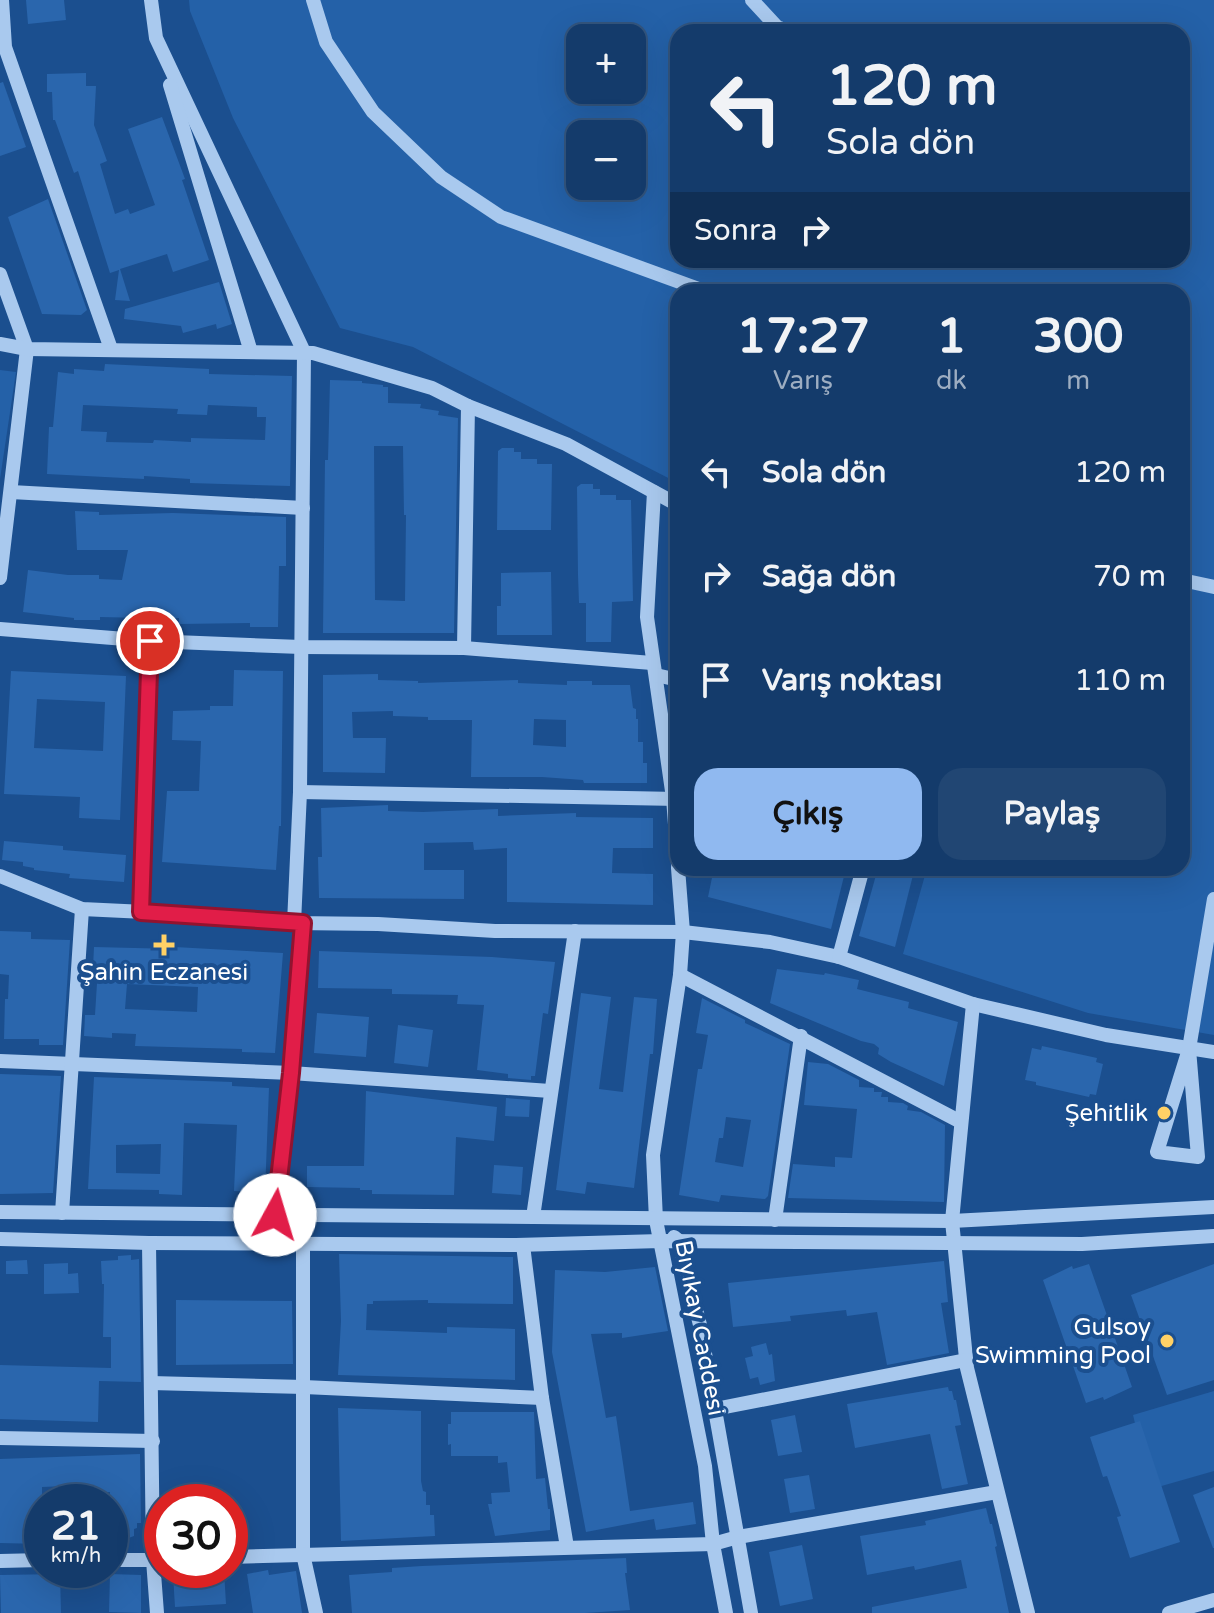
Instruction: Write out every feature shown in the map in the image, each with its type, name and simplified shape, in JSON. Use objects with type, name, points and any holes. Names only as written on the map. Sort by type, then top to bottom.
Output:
[{"type":"street","points":[[2,0],[2,48],[111,349]]},
{"type":"street","points":[[151,0],[156,38],[251,352]]},
{"type":"street","points":[[313,0],[326,42],[373,112],[441,177],[501,217],[685,284]]},
{"type":"street","points":[[752,0],[774,24]]},
{"type":"street","points":[[156,38],[304,352],[298,923],[291,1073],[275,1215],[275,1244]]},
{"type":"street","points":[[0,274],[27,349],[0,578]]},
{"type":"street","points":[[0,344],[27,349],[313,353],[432,388],[468,406],[566,444],[670,501]]},
{"type":"street","points":[[464,648],[468,406]]},
{"type":"street","points":[[11,492],[303,508]]},
{"type":"street","points":[[654,492],[647,617],[670,767]]},
{"type":"street","points":[[1190,582],[1214,587]]},
{"type":"street","points":[[0,629],[150,641],[301,647],[464,648],[654,669],[670,676]]},
{"type":"street","points":[[141,912],[150,641]]},
{"type":"street","points":[[300,792],[670,798]]},
{"type":"street","points":[[0,876],[82,909],[298,923],[495,931],[683,932],[770,942],[839,957],[973,1004],[1106,1035],[1214,1052]]},
{"type":"street","points":[[656,1220],[653,1155],[680,975],[683,932],[679,876]]},
{"type":"street","points":[[839,957],[861,876]]},
{"type":"street","points":[[1189,1049],[1198,1157],[1157,1152],[1189,1049],[1214,899]]},
{"type":"street","points":[[62,1213],[82,909]]},
{"type":"street","points":[[533,1217],[575,931]]},
{"type":"street","points":[[680,975],[961,1122]]},
{"type":"street","points":[[973,1004],[952,1243],[966,1360],[1028,1613]]},
{"type":"street","points":[[775,1220],[801,1036]]},
{"type":"street","points":[[0,1061],[291,1073],[550,1091]]},
{"type":"street","points":[[0,1212],[952,1221],[1214,1207]]},
{"type":"street","name":"Bıyıkay Caddesi","points":[[656,1220],[705,1466],[713,1544],[726,1613]]},
{"type":"street","name":"Bıyıkay Caddesi","points":[[656,1220],[679,1241],[700,1325],[751,1613]]},
{"type":"street","points":[[0,1239],[275,1244],[523,1245],[679,1241],[1082,1244],[1214,1236]]},
{"type":"street","points":[[149,1243],[155,1484]]},
{"type":"street","points":[[303,1244],[303,1554],[316,1613]]},
{"type":"street","points":[[523,1245],[542,1398],[567,1547]]},
{"type":"street","points":[[715,1409],[966,1360]]},
{"type":"street","points":[[151,1383],[542,1398]]},
{"type":"street","points":[[0,1438],[153,1441]]},
{"type":"street","points":[[248,1556],[713,1544],[997,1492]]},
{"type":"street","points":[[0,1561],[24,1560]]},
{"type":"street","points":[[157,1588],[157,1613]]},
{"type":"street","points":[[1169,1613],[1214,1600]]},
{"type":"shaded area","points":[[189,0],[1214,0],[1214,1035],[1088,1013],[903,954],[925,876],[1190,876],[1190,284],[670,284],[670,479],[413,347],[340,328],[233,118],[190,11]]},
{"type":"shaded area","points":[[0,370],[16,372],[0,479]]},
{"type":"shaded area","points":[[1214,1391],[1214,1471],[1151,1489],[1133,1415]]},
{"type":"building","points":[[26,0],[64,0],[66,20],[28,24]]},
{"type":"building","points":[[86,73],[86,86],[96,86],[94,125],[107,161],[100,164],[115,214],[128,209],[130,214],[155,205],[128,129],[162,117],[185,179],[182,180],[209,260],[173,272],[167,254],[120,269],[130,301],[115,300],[119,270],[110,273],[78,171],[74,173],[53,120],[52,92],[47,92],[47,74]]},
{"type":"building","points":[[3,82],[26,147],[0,156],[0,83]]},
{"type":"building","points":[[48,199],[87,310],[81,315],[42,314],[8,217]]},
{"type":"building","points":[[219,282],[232,324],[217,329],[216,324],[183,333],[181,326],[124,319],[125,309]]},
{"type":"building","points":[[105,364],[209,369],[209,374],[292,376],[290,486],[190,483],[190,479],[144,476],[144,479],[47,474],[49,427],[53,427],[58,372],[74,374],[74,369],[104,371]],"holes":[[[83,405],[178,409],[177,414],[207,415],[208,405],[257,407],[257,417],[266,417],[265,440],[191,438],[191,442],[106,442],[107,432],[81,431]]]},
{"type":"building","points":[[330,380],[383,385],[388,387],[388,403],[421,404],[420,408],[439,411],[438,415],[458,418],[454,633],[323,633],[325,460],[328,460]],"holes":[[[374,446],[403,446],[405,601],[375,600]]]},
{"type":"building","points":[[514,448],[514,452],[521,452],[521,459],[537,459],[537,464],[552,464],[551,530],[497,530],[498,451]]},
{"type":"building","points":[[593,484],[593,489],[600,489],[600,495],[616,495],[616,500],[631,500],[633,601],[612,602],[611,642],[586,642],[586,603],[579,603],[578,575],[577,487]]},
{"type":"building","points":[[75,511],[99,512],[99,515],[173,513],[286,517],[286,566],[279,566],[278,627],[250,627],[250,623],[179,624],[179,618],[144,620],[100,617],[100,620],[74,620],[23,612],[28,570],[99,575],[99,579],[122,580],[128,550],[77,550]]},
{"type":"building","points":[[551,572],[552,635],[497,635],[501,573]]},
{"type":"building","points":[[234,670],[283,671],[281,826],[276,870],[162,862],[167,791],[199,791],[201,741],[172,740],[173,711],[233,706]]},
{"type":"building","points":[[11,671],[126,676],[120,820],[79,818],[80,797],[4,794]],"holes":[[[37,699],[105,702],[103,751],[34,748]]]},
{"type":"building","points":[[378,674],[378,680],[418,683],[518,680],[518,683],[567,685],[567,681],[592,681],[592,685],[630,685],[638,719],[638,742],[643,742],[643,763],[647,763],[647,783],[584,783],[583,780],[542,777],[471,777],[472,720],[428,720],[428,717],[393,716],[393,711],[352,712],[353,738],[386,738],[385,773],[323,772],[323,675]],"holes":[[[534,719],[566,720],[566,747],[533,745]]]},
{"type":"building","points":[[388,805],[388,811],[498,809],[498,816],[576,813],[576,817],[653,818],[653,848],[613,848],[612,873],[653,874],[653,905],[507,902],[507,848],[474,850],[473,842],[424,843],[424,870],[464,870],[464,899],[319,898],[321,808]]},
{"type":"building","points":[[4,841],[126,855],[124,882],[69,878],[70,874],[34,870],[23,866],[23,862],[2,860]]},
{"type":"building","points":[[712,876],[844,876],[831,929],[708,897]]},
{"type":"building","points":[[876,876],[913,876],[895,947],[859,936]]},
{"type":"building","points":[[0,931],[31,932],[31,939],[70,940],[63,1045],[39,1045],[39,1039],[4,1039],[9,975],[0,974]]},
{"type":"building","points":[[94,947],[175,947],[283,953],[275,1053],[135,1046],[136,1034],[112,1033],[112,1038],[84,1036],[85,1015],[95,1015],[98,967],[93,967]],"holes":[[[127,984],[198,987],[197,1012],[125,1009]]]},
{"type":"building","points":[[319,951],[555,962],[548,1014],[543,1013],[535,1076],[531,1076],[531,1080],[508,1078],[508,1074],[477,1070],[484,1005],[457,1004],[458,995],[392,994],[392,989],[318,988]]},
{"type":"building","points":[[777,969],[825,973],[859,980],[857,989],[909,1002],[908,1008],[958,1022],[944,1086],[891,1062],[878,1054],[879,1048],[874,1044],[770,1003]]},
{"type":"building","points":[[581,993],[611,997],[599,1089],[623,1092],[634,997],[657,999],[653,1054],[650,1054],[634,1188],[587,1182],[585,1194],[556,1190]]},
{"type":"building","points":[[702,998],[790,1044],[768,1196],[765,1199],[721,1195],[719,1202],[679,1195],[698,1069],[702,1069],[708,1035],[696,1033]],"holes":[[[726,1117],[751,1120],[743,1167],[715,1162]]]},
{"type":"building","points":[[317,1013],[369,1017],[366,1057],[314,1053]]},
{"type":"building","points":[[398,1025],[433,1030],[428,1067],[394,1063]]},
{"type":"building","points":[[1042,1046],[1097,1058],[1096,1062],[1103,1064],[1096,1095],[1090,1094],[1089,1097],[1025,1080],[1032,1048],[1041,1050]]},
{"type":"building","points":[[808,1062],[828,1064],[859,1080],[859,1087],[874,1088],[874,1092],[882,1092],[881,1097],[888,1097],[888,1102],[903,1103],[908,1106],[907,1110],[921,1112],[945,1125],[944,1202],[788,1198],[793,1164],[835,1167],[835,1157],[852,1158],[857,1109],[804,1105]]},
{"type":"building","points":[[0,1074],[61,1076],[53,1193],[0,1194]]},
{"type":"building","points":[[94,1077],[232,1082],[232,1086],[269,1088],[265,1193],[234,1191],[237,1125],[184,1123],[182,1195],[159,1194],[159,1190],[88,1189]],"holes":[[[161,1144],[160,1174],[116,1173],[116,1145]]]},
{"type":"building","points":[[366,1091],[497,1107],[494,1141],[456,1137],[454,1195],[372,1194],[372,1190],[360,1188],[307,1187],[307,1166],[364,1166]]},
{"type":"building","points":[[506,1098],[530,1100],[529,1117],[505,1116]]},
{"type":"building","points":[[494,1165],[523,1167],[521,1195],[492,1193]]},
{"type":"building","points":[[339,1254],[513,1257],[513,1304],[373,1301],[373,1304],[367,1304],[366,1330],[447,1333],[447,1327],[515,1329],[515,1380],[338,1375],[341,1321]]},
{"type":"building","points":[[131,1255],[131,1260],[139,1259],[141,1382],[99,1381],[98,1422],[0,1419],[0,1365],[111,1368],[111,1337],[103,1337],[101,1261]]},
{"type":"building","points":[[27,1260],[28,1274],[6,1274],[6,1261]]},
{"type":"building","points":[[944,1261],[948,1302],[941,1303],[949,1353],[887,1365],[877,1312],[847,1316],[846,1310],[790,1316],[791,1321],[733,1327],[728,1283]]},
{"type":"building","points":[[68,1263],[68,1274],[78,1273],[79,1293],[44,1294],[44,1264]]},
{"type":"building","points":[[1089,1264],[1132,1387],[1104,1400],[1103,1397],[1086,1403],[1043,1280],[1072,1266],[1073,1269]]},
{"type":"building","points":[[1214,1264],[1214,1380],[1167,1395],[1131,1295]]},
{"type":"building","points":[[655,1267],[668,1331],[622,1338],[622,1333],[591,1334],[606,1418],[616,1416],[630,1511],[693,1502],[696,1524],[656,1530],[654,1519],[586,1532],[552,1352],[555,1270],[605,1272]]},
{"type":"building","points":[[176,1300],[292,1301],[293,1364],[176,1365]]},
{"type":"building","points":[[766,1343],[769,1355],[772,1354],[775,1381],[760,1385],[758,1377],[750,1379],[745,1358],[753,1356],[751,1347]]},
{"type":"building","points":[[948,1387],[956,1400],[961,1425],[955,1426],[968,1484],[942,1489],[930,1434],[855,1448],[847,1404]]},
{"type":"building","points":[[338,1408],[421,1411],[421,1481],[426,1492],[426,1505],[430,1505],[430,1515],[434,1515],[435,1536],[341,1541]]},
{"type":"building","points":[[451,1412],[534,1412],[536,1479],[545,1478],[550,1530],[495,1536],[488,1504],[492,1504],[491,1493],[510,1492],[507,1462],[498,1463],[498,1456],[451,1456],[448,1424],[451,1424]]},
{"type":"building","points":[[795,1415],[802,1452],[778,1456],[771,1420]]},
{"type":"building","points":[[1140,1421],[1180,1542],[1130,1558],[1117,1517],[1121,1516],[1107,1476],[1103,1477],[1090,1437]]},
{"type":"building","points":[[140,1454],[141,1523],[137,1523],[134,1536],[128,1538],[128,1484],[24,1484],[24,1544],[0,1543],[0,1459]]},
{"type":"building","points":[[809,1475],[815,1509],[790,1513],[784,1479]]},
{"type":"building","points":[[1214,1487],[1214,1548],[1213,1548],[1193,1495]]},
{"type":"building","points":[[986,1508],[997,1546],[1009,1613],[872,1613],[872,1607],[967,1588],[961,1560],[915,1570],[914,1566],[867,1575],[860,1536],[926,1525],[925,1521]]},
{"type":"building","points":[[802,1545],[813,1599],[780,1606],[769,1552]]},
{"type":"building","points":[[626,1558],[630,1610],[585,1613],[352,1613],[349,1575],[422,1566]]},
{"type":"building","points":[[268,1570],[269,1575],[296,1571],[302,1613],[253,1613],[248,1574]]},
{"type":"building","points":[[0,1575],[24,1575],[24,1588],[60,1588],[61,1613],[1,1613]]},
{"type":"building","points":[[128,1575],[141,1575],[141,1613],[109,1612],[110,1588],[128,1588]]},
{"type":"building","points":[[174,1588],[225,1588],[226,1604],[175,1607]]},
{"type":"place","name":"Şahin Eczanesi","points":[[164,945]]},
{"type":"place","name":"Şehitlik","points":[[1164,1113]]},
{"type":"place","name":"Gulsoy Swimming Pool","points":[[1167,1341]]},
{"type":"route","points":[[150,641],[141,912],[303,923],[275,1215]]}]
